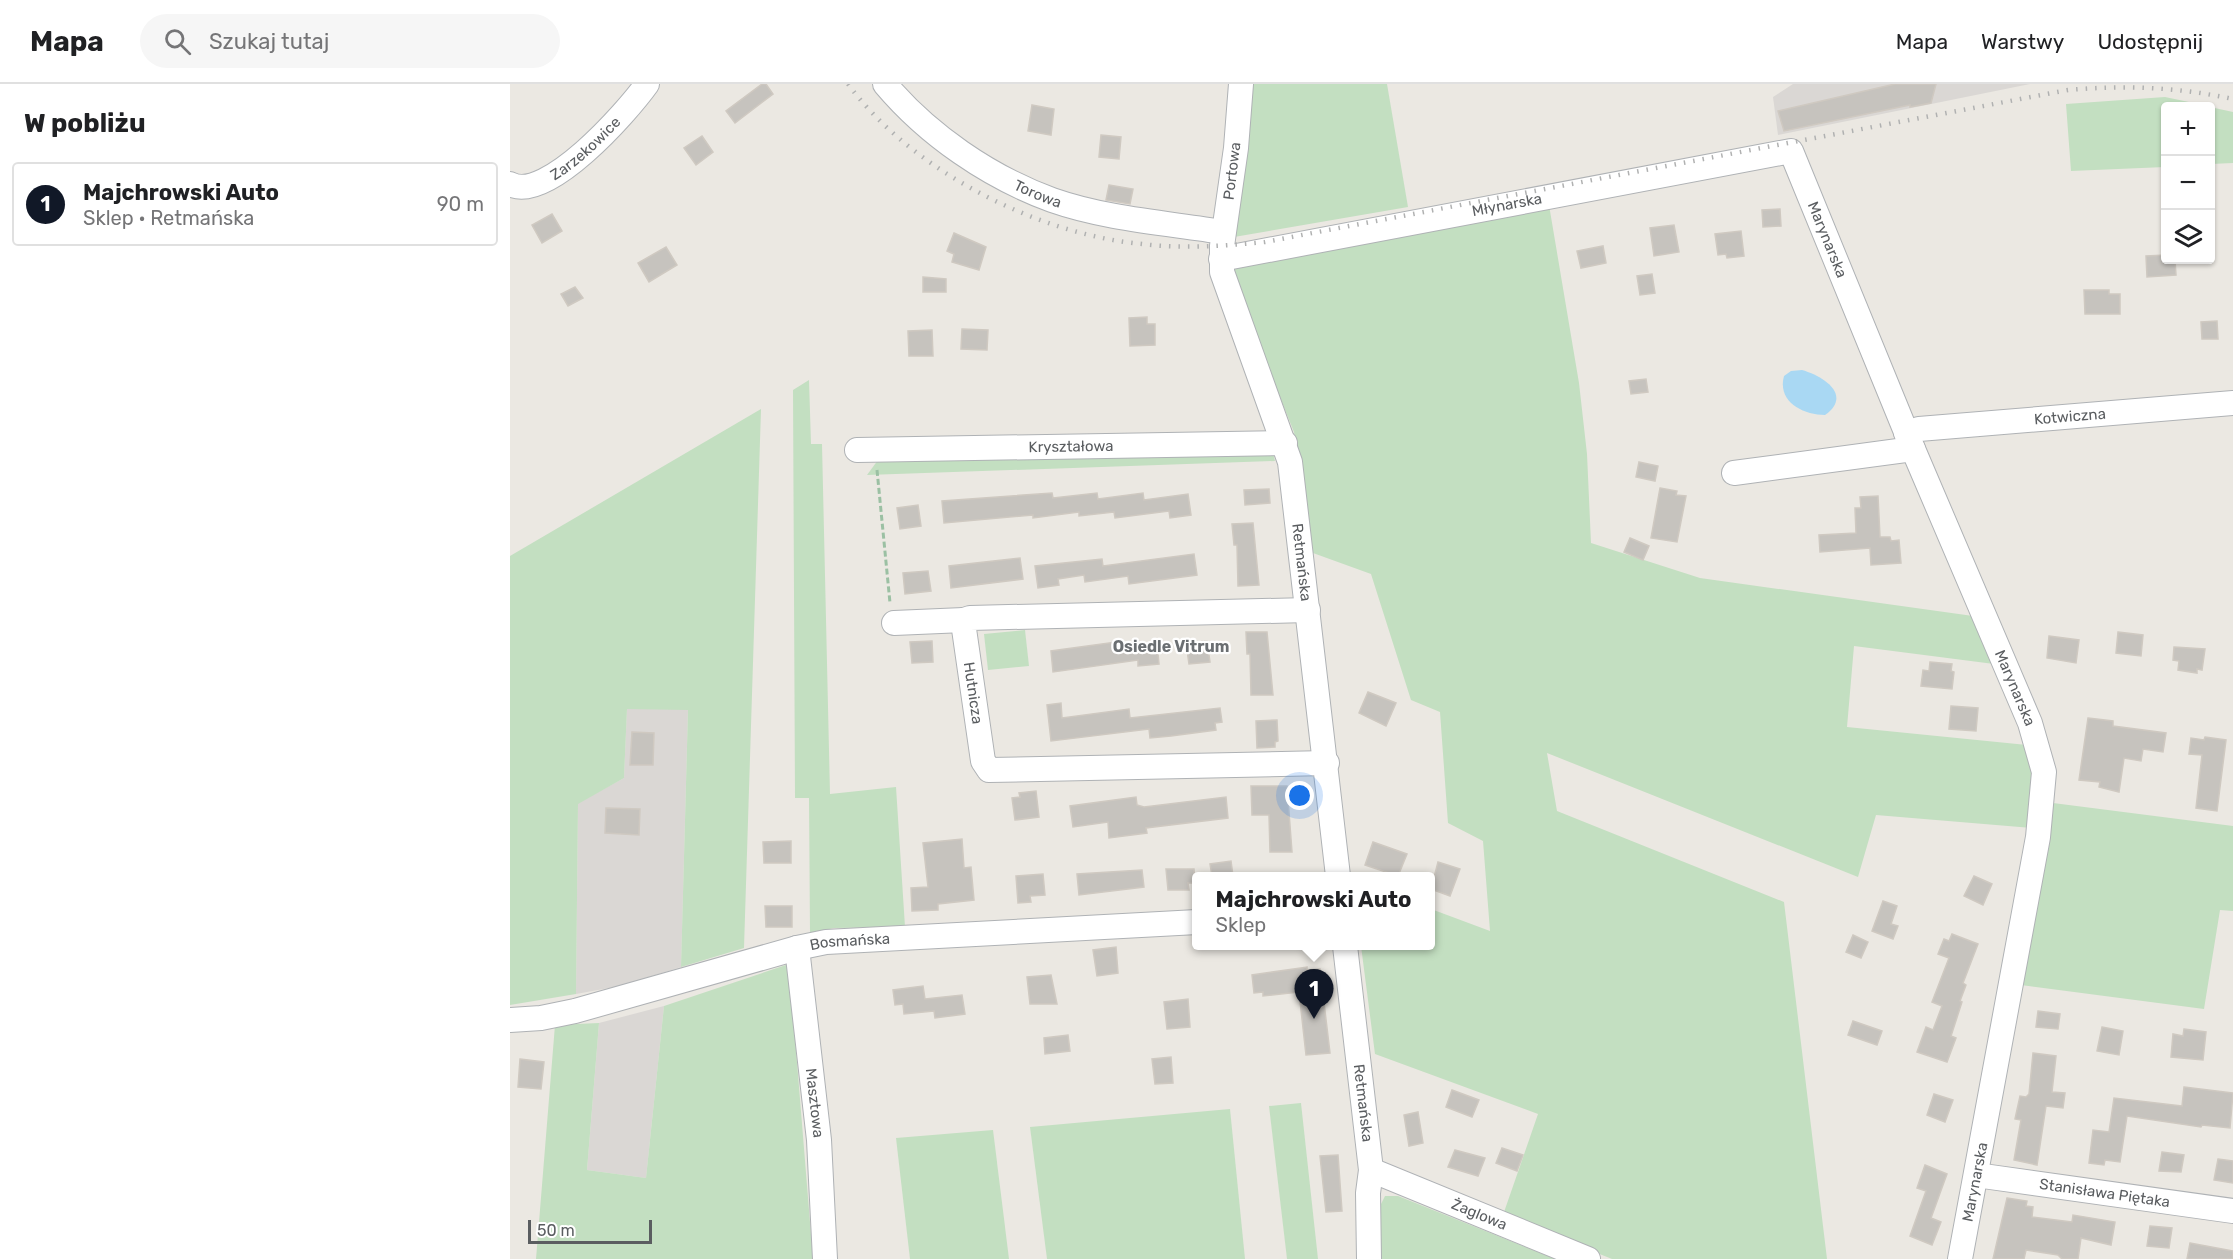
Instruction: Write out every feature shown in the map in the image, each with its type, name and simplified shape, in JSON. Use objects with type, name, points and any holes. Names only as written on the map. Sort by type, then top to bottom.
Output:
[{"type":"street","name":"Zarzekowice","points":[[510,184],[522,188],[532,187],[572,163],[647,84]]},
{"type":"street","name":"Torowa","points":[[885,84],[920,122],[940,138],[1034,192],[1084,209],[1223,232]]},
{"type":"street","name":"Portowa","points":[[1221,259],[1236,148],[1241,84]]},
{"type":"street","name":"Młynarska","points":[[1221,259],[1791,151]]},
{"type":"street","name":"Marynarska","points":[[1791,151],[1909,441],[2030,723],[2044,772],[2038,837],[1960,1259]]},
{"type":"street","name":"Retmańska","points":[[1221,259],[1225,284],[1285,443],[1290,462],[1327,763],[1338,872]]},
{"type":"street","name":"Kotwiczna","points":[[1734,473],[1909,441],[1919,429],[2233,403]]},
{"type":"street","name":"Kryształowa","points":[[866,450],[1285,443]]},
{"type":"street","points":[[894,623],[1308,610]]},
{"type":"street","name":"Hutnicza","points":[[964,620],[982,761],[989,770],[1327,763]]},
{"type":"street","name":"Bosmańska","points":[[510,1020],[541,1018],[575,1011],[797,948],[855,939],[1192,922]]},
{"type":"street","name":"Masztowa","points":[[797,948],[819,1140],[825,1259]]},
{"type":"street","name":"Retmańska","points":[[1346,950],[1371,1170],[1368,1193],[1369,1259]]},
{"type":"street","name":"Żaglowa","points":[[1371,1170],[1588,1259]]},
{"type":"street","name":"Stanisława Piętaka","points":[[1976,1175],[2233,1211]]},
{"type":"path","points":[[866,450],[886,545],[885,557],[894,623]]},
{"type":"shaded area","points":[[1793,84],[2030,84],[1778,135],[1773,97]]},
{"type":"shaded area","points":[[627,708],[688,709],[681,967],[620,986],[576,994],[578,803],[624,778]]},
{"type":"shaded area","points":[[664,1006],[646,1178],[587,1170],[599,1023]]},
{"type":"green space","points":[[1247,84],[1387,84],[1408,207],[1234,237]]},
{"type":"green space","points":[[2165,97],[2189,102],[2161,102],[2161,167],[2071,171],[2066,104]]},
{"type":"green space","points":[[2215,108],[2233,112],[2233,163],[2215,164]]},
{"type":"green space","points":[[1549,205],[1579,383],[1587,454],[1591,543],[1700,578],[1973,616],[1994,664],[1854,646],[1847,727],[2027,745],[2034,775],[2032,828],[1876,815],[1858,877],[1547,753],[1557,811],[1784,902],[1827,1259],[1612,1259],[1503,1215],[1538,1114],[1375,1054],[1362,950],[1435,950],[1435,910],[1490,931],[1483,841],[1448,823],[1440,712],[1411,700],[1371,574],[1313,553],[1294,432],[1234,284],[1230,264]]},
{"type":"green space","points":[[809,380],[811,444],[822,444],[830,794],[896,787],[905,927],[834,928],[810,933],[809,798],[795,798],[793,390]]},
{"type":"green space","points":[[761,409],[744,948],[681,967],[688,710],[627,709],[624,778],[578,804],[576,994],[510,1005],[510,556]]},
{"type":"green space","points":[[1273,453],[1275,461],[867,475],[878,460]]},
{"type":"green space","points":[[1025,630],[1029,666],[988,670],[984,634]]},
{"type":"green space","points":[[2053,803],[2233,826],[2233,911],[2220,910],[2204,1009],[2021,985]]},
{"type":"green space","points":[[789,964],[813,1259],[536,1259],[555,1025],[599,1023],[587,1170],[646,1178],[664,1006]]},
{"type":"green space","points":[[1301,1103],[1318,1259],[1287,1259],[1269,1106]]},
{"type":"green space","points":[[1230,1109],[1245,1259],[1047,1259],[1030,1127]]},
{"type":"green space","points":[[993,1130],[1009,1259],[910,1259],[896,1138]]},
{"type":"green space","points":[[1385,1196],[1398,1196],[1555,1259],[1379,1259],[1380,1206]]},
{"type":"water","points":[[1802,370],[1826,382],[1836,394],[1833,408],[1825,415],[1800,409],[1793,405],[1784,393],[1784,376],[1791,371]]},
{"type":"building","points":[[762,84],[766,84],[773,94],[735,123],[726,111]]},
{"type":"building","points":[[1895,84],[1936,84],[1931,103],[1910,107],[1910,105],[1784,131],[1778,111]]},
{"type":"building","points":[[1032,105],[1054,109],[1051,135],[1028,131]]},
{"type":"building","points":[[1101,135],[1121,137],[1119,159],[1099,157]]},
{"type":"building","points":[[702,136],[713,152],[696,165],[684,148]]},
{"type":"building","points":[[1109,185],[1133,189],[1130,204],[1106,200]]},
{"type":"building","points":[[1780,209],[1781,226],[1763,227],[1762,210]]},
{"type":"building","points":[[552,214],[562,231],[542,243],[532,225]]},
{"type":"building","points":[[1674,225],[1679,252],[1654,256],[1650,228]]},
{"type":"building","points":[[1741,231],[1744,256],[1727,258],[1726,254],[1718,255],[1715,234]]},
{"type":"building","points":[[954,233],[986,247],[979,270],[952,262],[954,254],[947,251]]},
{"type":"building","points":[[1603,246],[1606,263],[1581,268],[1577,251]]},
{"type":"building","points":[[666,247],[677,265],[649,282],[638,263]]},
{"type":"building","points":[[2161,255],[2161,264],[2175,264],[2176,275],[2147,277],[2146,256]]},
{"type":"building","points":[[1652,274],[1655,293],[1640,295],[1637,276]]},
{"type":"building","points":[[923,277],[946,279],[946,292],[923,292]]},
{"type":"building","points":[[575,287],[583,298],[568,306],[561,294]]},
{"type":"building","points":[[2084,290],[2109,290],[2109,294],[2120,294],[2120,314],[2085,314]]},
{"type":"building","points":[[1147,317],[1147,324],[1155,324],[1155,345],[1130,346],[1129,318]]},
{"type":"building","points":[[2217,321],[2218,339],[2202,339],[2201,322]]},
{"type":"building","points":[[962,329],[988,330],[987,350],[961,349]]},
{"type":"building","points":[[932,330],[933,356],[909,356],[908,331]]},
{"type":"building","points":[[1646,379],[1648,392],[1631,394],[1629,381]]},
{"type":"building","points":[[1639,462],[1658,466],[1655,481],[1636,477]]},
{"type":"building","points":[[1660,488],[1677,491],[1676,495],[1686,496],[1677,542],[1651,538]]},
{"type":"building","points":[[1269,489],[1270,503],[1245,505],[1244,490]]},
{"type":"building","points":[[1052,493],[1053,498],[1097,493],[1098,499],[1143,493],[1144,500],[1188,494],[1191,515],[1170,518],[1169,511],[1115,518],[1114,512],[1079,516],[1079,512],[1033,518],[1033,515],[944,523],[942,501]]},
{"type":"building","points":[[1878,496],[1880,537],[1890,537],[1891,541],[1899,540],[1901,563],[1871,565],[1870,548],[1820,552],[1819,535],[1856,533],[1855,508],[1861,508],[1860,497]]},
{"type":"building","points":[[918,505],[921,526],[900,529],[897,508]]},
{"type":"building","points":[[1253,523],[1259,585],[1238,586],[1237,545],[1234,545],[1232,524]]},
{"type":"building","points":[[1630,538],[1649,546],[1643,560],[1624,552]]},
{"type":"building","points":[[1194,554],[1197,575],[1129,584],[1128,576],[1085,582],[1084,575],[1058,579],[1059,585],[1038,588],[1035,566],[1102,559],[1103,566]]},
{"type":"building","points":[[1020,558],[1023,579],[951,588],[949,566]]},
{"type":"building","points":[[928,571],[931,591],[905,594],[903,573]]},
{"type":"building","points":[[1246,632],[1267,632],[1273,695],[1251,695],[1250,654],[1247,654]]},
{"type":"building","points":[[2118,632],[2143,635],[2141,656],[2116,653]]},
{"type":"building","points":[[2049,636],[2079,640],[2076,663],[2047,658]]},
{"type":"building","points":[[932,641],[933,662],[912,663],[910,642]]},
{"type":"building","points":[[1207,641],[1210,662],[1189,664],[1186,643]]},
{"type":"building","points":[[1116,642],[1117,646],[1123,647],[1157,643],[1159,664],[1138,666],[1138,660],[1053,672],[1051,651]]},
{"type":"building","points":[[2174,647],[2205,649],[2202,670],[2197,669],[2197,673],[2178,670],[2179,661],[2173,660]]},
{"type":"building","points":[[1930,662],[1952,664],[1951,671],[1954,672],[1952,689],[1921,686],[1923,670],[1929,671]]},
{"type":"building","points":[[1368,692],[1396,703],[1386,726],[1359,713]]},
{"type":"building","points":[[1061,703],[1062,718],[1129,709],[1130,718],[1220,708],[1222,722],[1215,723],[1216,730],[1171,736],[1150,738],[1149,729],[1051,741],[1047,705]]},
{"type":"building","points":[[1951,706],[1978,708],[1976,731],[1949,729]]},
{"type":"building","points":[[2088,718],[2113,721],[2113,726],[2166,733],[2163,752],[2143,749],[2141,761],[2124,758],[2119,792],[2099,787],[2100,782],[2079,780]]},
{"type":"building","points":[[1277,720],[1278,741],[1275,742],[1275,747],[1257,748],[1256,721]]},
{"type":"building","points":[[632,732],[654,733],[653,765],[630,765]]},
{"type":"building","points":[[2205,737],[2226,740],[2217,811],[2196,808],[2202,755],[2189,754],[2191,738],[2204,740]]},
{"type":"building","points":[[1251,786],[1287,786],[1292,852],[1270,852],[1269,815],[1252,815]]},
{"type":"building","points":[[1036,791],[1039,817],[1015,820],[1012,798],[1020,797],[1019,793]]},
{"type":"building","points":[[1136,797],[1137,805],[1144,807],[1226,797],[1228,818],[1146,828],[1147,833],[1109,838],[1108,822],[1073,827],[1070,806]]},
{"type":"building","points":[[606,808],[640,809],[639,835],[605,833]]},
{"type":"building","points":[[962,839],[964,868],[971,867],[974,900],[938,904],[938,910],[912,911],[911,888],[928,887],[923,843]]},
{"type":"building","points":[[791,841],[791,863],[764,863],[763,842]]},
{"type":"building","points":[[1373,842],[1407,854],[1400,872],[1386,872],[1365,865]]},
{"type":"building","points":[[1231,861],[1232,872],[1211,872],[1210,864]]},
{"type":"building","points":[[1438,862],[1460,869],[1450,896],[1435,890]]},
{"type":"building","points":[[1166,869],[1194,869],[1192,883],[1188,883],[1189,890],[1168,890]]},
{"type":"building","points":[[1142,870],[1144,887],[1079,895],[1077,874]]},
{"type":"building","points":[[1043,874],[1045,895],[1030,896],[1031,902],[1018,903],[1016,876]]},
{"type":"building","points":[[1974,876],[1992,884],[1983,905],[1964,896]]},
{"type":"building","points":[[1883,901],[1897,906],[1891,924],[1898,926],[1893,939],[1872,931]]},
{"type":"building","points":[[765,906],[792,906],[792,927],[766,927]]},
{"type":"building","points":[[1952,934],[1978,944],[1963,983],[1966,985],[1951,1036],[1956,1038],[1947,1062],[1917,1052],[1926,1027],[1933,1030],[1942,1006],[1932,1002],[1949,958],[1938,954],[1944,939],[1949,941]]},
{"type":"building","points":[[1853,935],[1868,942],[1861,958],[1846,952]]},
{"type":"building","points":[[1116,947],[1118,973],[1097,976],[1093,950]]},
{"type":"building","points":[[1307,967],[1307,970],[1320,969],[1330,1053],[1306,1055],[1299,992],[1263,996],[1263,992],[1254,993],[1252,975]]},
{"type":"building","points":[[1051,975],[1057,1004],[1030,1004],[1027,977]]},
{"type":"building","points":[[923,986],[925,999],[962,995],[965,1014],[935,1018],[934,1011],[904,1014],[903,1004],[895,1005],[893,990]]},
{"type":"building","points":[[1188,999],[1190,1027],[1167,1029],[1164,1002]]},
{"type":"building","points":[[2038,1011],[2060,1014],[2058,1029],[2036,1027]]},
{"type":"building","points":[[1853,1021],[1882,1031],[1877,1045],[1848,1035]]},
{"type":"building","points":[[2102,1027],[2123,1031],[2119,1055],[2097,1051]]},
{"type":"building","points":[[2184,1029],[2206,1032],[2203,1060],[2171,1057],[2173,1034],[2183,1036]]},
{"type":"building","points":[[1068,1035],[1070,1051],[1045,1054],[1044,1038]]},
{"type":"building","points":[[2033,1053],[2056,1056],[2052,1092],[2065,1093],[2063,1108],[2046,1106],[2037,1165],[2014,1160],[2021,1120],[2015,1119],[2020,1096],[2026,1097],[2029,1094]]},
{"type":"building","points":[[1171,1057],[1173,1083],[1155,1084],[1152,1059]]},
{"type":"building","points":[[520,1059],[544,1062],[541,1089],[518,1087]]},
{"type":"building","points":[[2184,1087],[2233,1093],[2230,1128],[2202,1125],[2201,1127],[2127,1116],[2120,1162],[2105,1160],[2104,1165],[2089,1163],[2093,1130],[2109,1132],[2114,1098],[2182,1106]]},
{"type":"building","points":[[1452,1090],[1479,1100],[1472,1117],[1446,1107]]},
{"type":"building","points":[[1934,1094],[1953,1100],[1945,1122],[1927,1115]]},
{"type":"building","points":[[1418,1112],[1423,1143],[1409,1146],[1404,1115]]},
{"type":"building","points":[[1502,1148],[1523,1155],[1517,1171],[1496,1163]]},
{"type":"building","points":[[1455,1150],[1485,1158],[1478,1176],[1448,1167]]},
{"type":"building","points":[[2162,1152],[2184,1155],[2181,1172],[2159,1171]]},
{"type":"building","points":[[1338,1155],[1342,1211],[1326,1212],[1320,1156]]},
{"type":"building","points":[[2218,1159],[2233,1161],[2233,1183],[2214,1180]]},
{"type":"building","points":[[1925,1165],[1947,1174],[1931,1218],[1941,1222],[1932,1245],[1910,1236],[1926,1191],[1917,1188]]},
{"type":"building","points":[[2007,1198],[2027,1201],[2026,1206],[2033,1207],[2032,1217],[2072,1222],[2073,1215],[2115,1222],[2111,1245],[2081,1238],[2078,1259],[2062,1259],[2058,1255],[2026,1250],[2024,1259],[1993,1259]]},
{"type":"building","points":[[2150,1226],[2172,1228],[2169,1248],[2147,1246]]},
{"type":"building","points":[[2190,1243],[2233,1251],[2233,1259],[2187,1259]]},
{"type":"railway","points":[[848,84],[874,115],[906,144],[941,170],[1019,212],[1060,227],[1102,238],[1157,246],[1188,247],[1265,242],[2068,90],[2151,88],[2233,99]]},
{"type":"place","name":"Majchrowski Auto","points":[[1314,1019]]},
{"type":"district","name":"Osiedle Vitrum","points":[[1171,646]]}]
